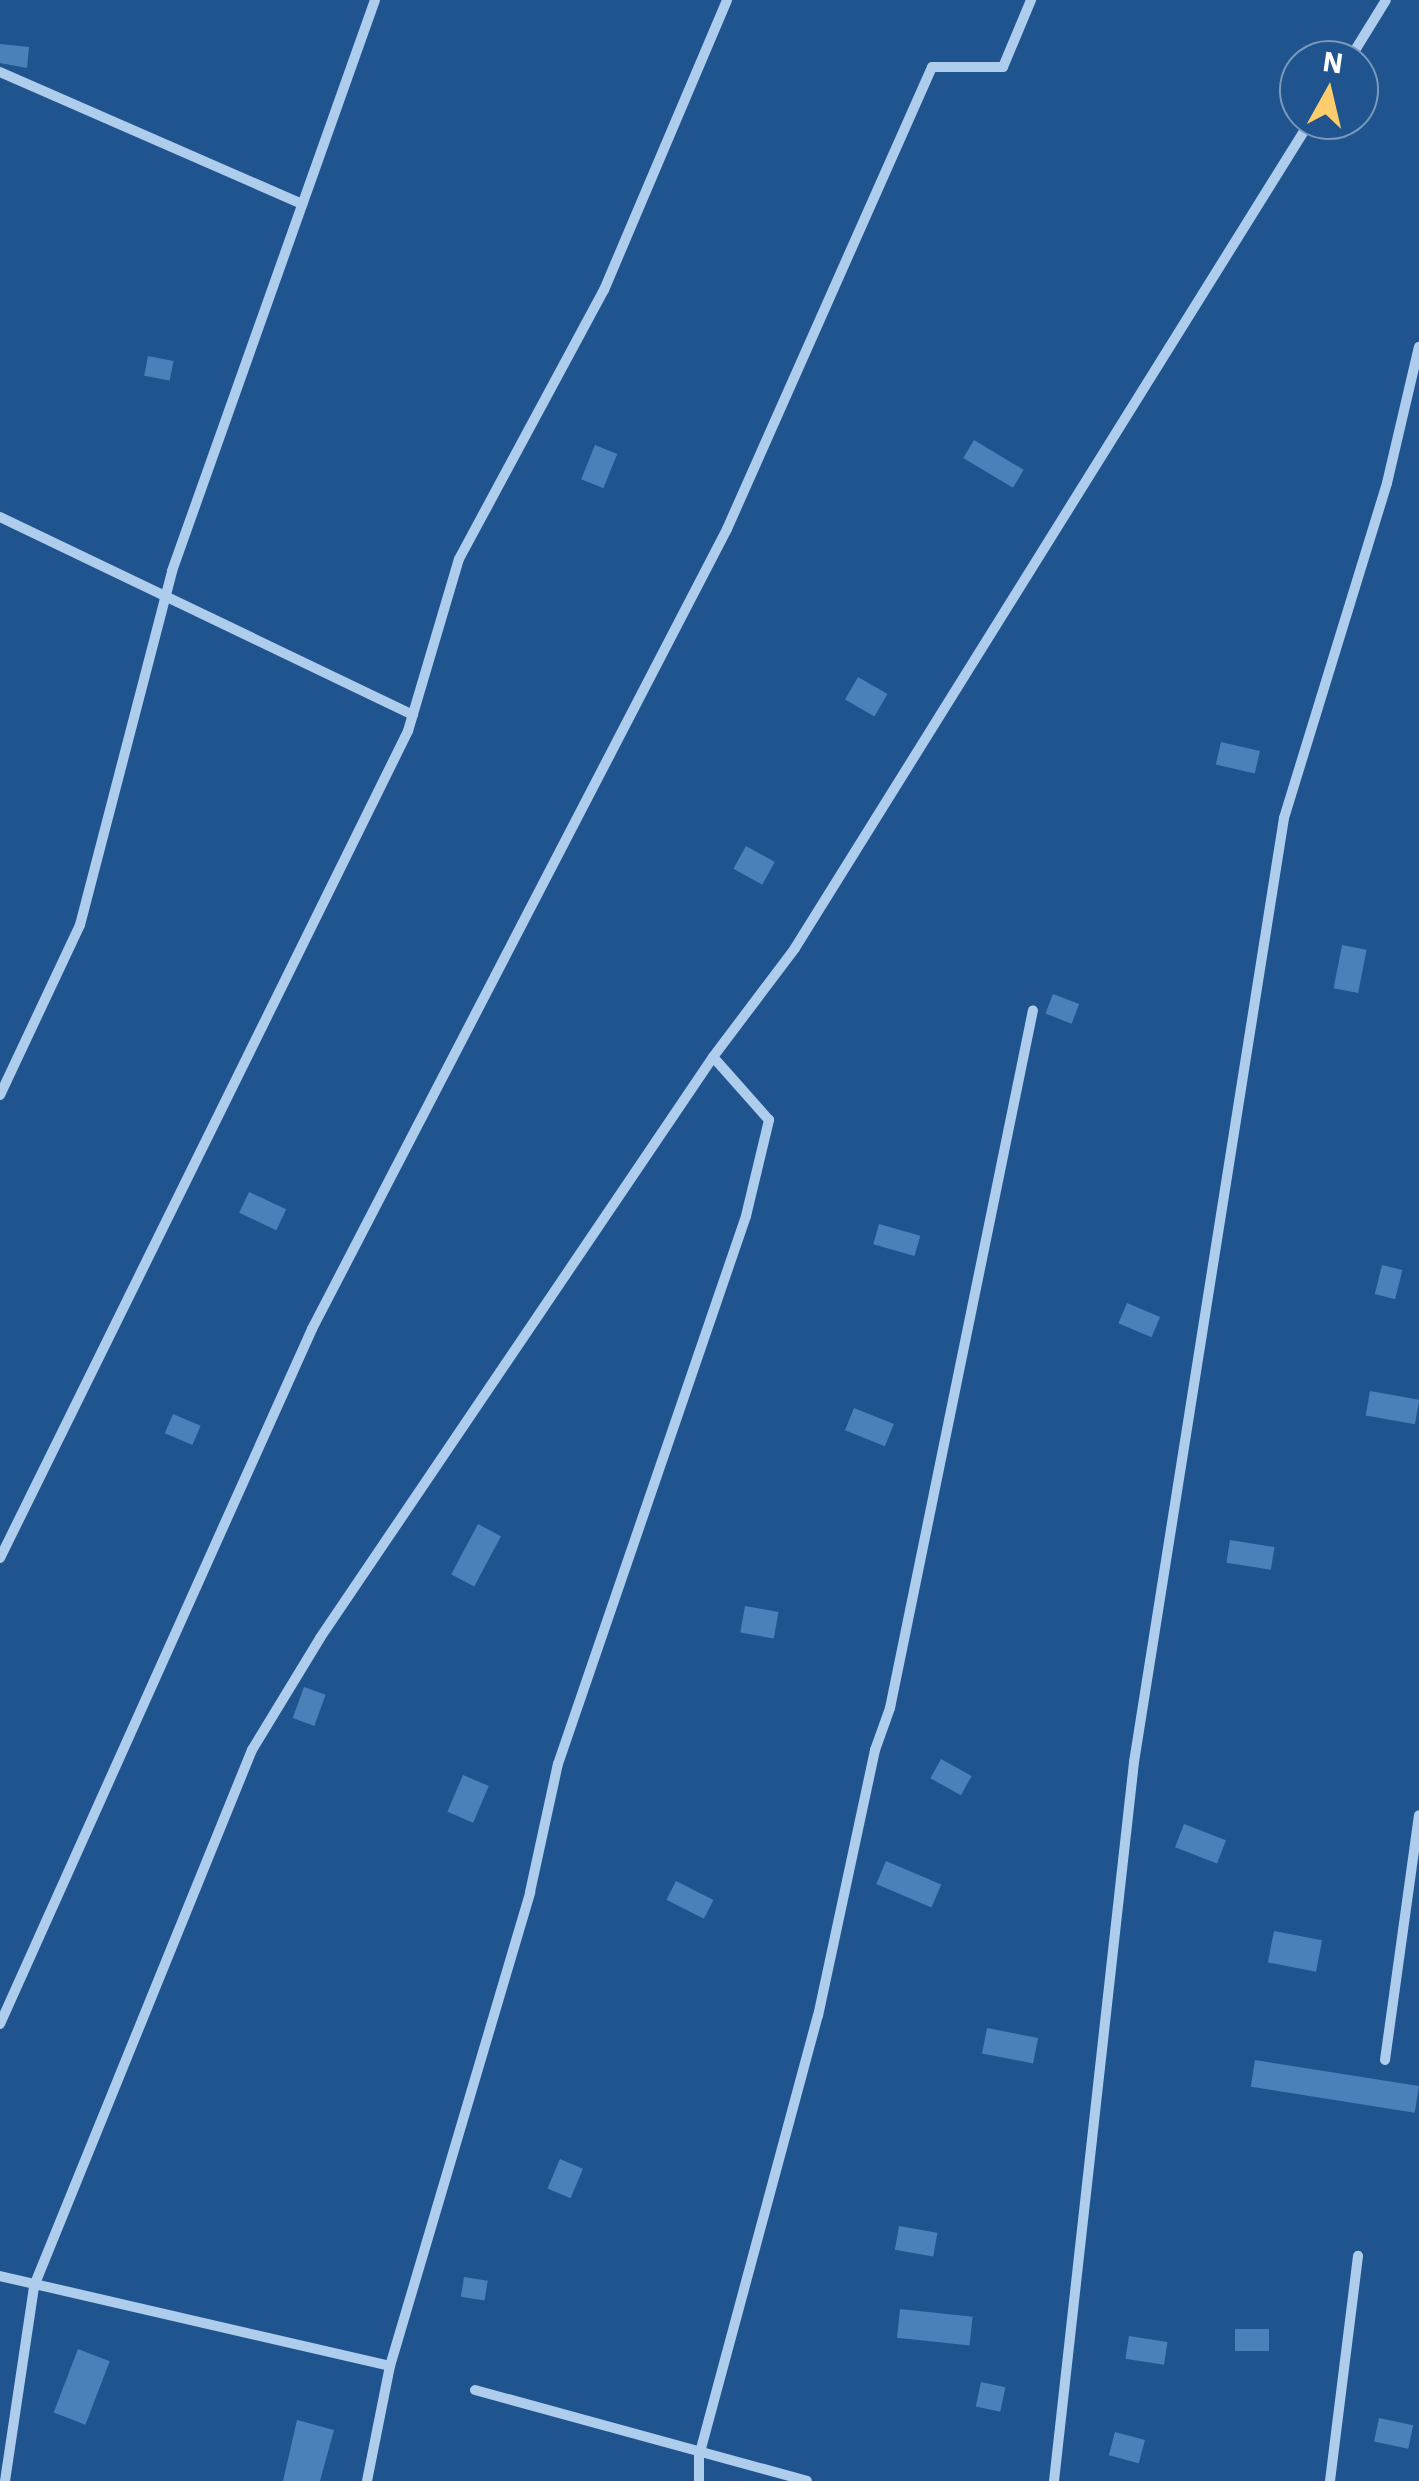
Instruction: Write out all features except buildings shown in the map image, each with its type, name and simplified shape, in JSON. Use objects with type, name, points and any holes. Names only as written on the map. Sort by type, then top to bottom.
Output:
[{"type":"street","points":[[0,1095],[80,925],[167,592],[375,0]]},
{"type":"street","points":[[0,1558],[413,715],[460,558],[604,290],[727,0]]},
{"type":"street","points":[[0,2024],[312,1329],[727,530],[932,67],[1003,67],[1031,0]]},
{"type":"street","points":[[1361,40],[1386,0]]},
{"type":"street","points":[[0,72],[302,204]]},
{"type":"street","points":[[6,2481],[34,2286],[252,1750],[320,1638],[713,1057],[806,931],[1299,140]]},
{"type":"street","points":[[1054,2481],[1134,1762],[1284,818],[1387,483],[1419,348]]},
{"type":"street","points":[[0,516],[167,592],[413,715]]},
{"type":"street","points":[[699,2481],[699,2456],[818,2016],[875,1750],[890,1708],[1033,1010]]},
{"type":"street","points":[[367,2481],[390,2366],[530,1892],[558,1764],[746,1216],[769,1120],[713,1057]]},
{"type":"street","points":[[1385,2060],[1419,1816]]},
{"type":"street","points":[[1330,2481],[1358,2256]]},
{"type":"street","points":[[0,2276],[390,2366]]},
{"type":"street","points":[[475,2390],[699,2456],[807,2481]]}]
